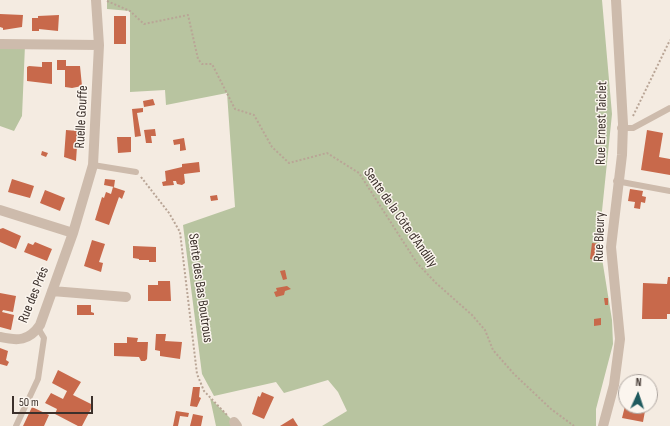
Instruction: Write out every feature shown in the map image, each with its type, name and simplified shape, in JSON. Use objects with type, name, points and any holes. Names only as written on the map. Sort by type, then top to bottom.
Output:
[{"type":"street","name":"Ruelle Gouffe","points":[[73,233],[93,165],[99,45],[96,0]]},
{"type":"street","name":"Rue Ernest Taiclet","points":[[612,0],[622,126],[617,181]]},
{"type":"street","name":"Rue Ernest Taiclet","points":[[616,0],[622,155]]},
{"type":"street","points":[[0,44],[99,45]]},
{"type":"street","name":"Rue Bleury","points":[[603,426],[609,384],[618,352],[619,320],[611,247],[617,181],[622,155]]},
{"type":"street","points":[[0,210],[73,233]]},
{"type":"street","name":"Rue des Prés","points":[[0,337],[14,340],[25,339],[34,334],[38,328],[73,233]]},
{"type":"street","points":[[52,291],[126,297]]},
{"type":"lane","points":[[622,126],[632,128],[670,108]]},
{"type":"lane","points":[[93,165],[136,172]]},
{"type":"lane","points":[[617,181],[670,191]]},
{"type":"lane","points":[[16,426],[38,379],[44,338],[38,328]]},
{"type":"path","name":"Sente de la Côte d'Andilly","points":[[104,0],[130,11],[144,24],[188,16],[198,60],[202,64],[212,64],[235,109],[254,116],[272,147],[289,163],[327,153],[359,173],[422,269],[485,330],[493,350],[514,374],[551,409],[574,426]]},
{"type":"path","points":[[622,126],[632,120],[670,40]]},
{"type":"path","name":"Sente des Bas Boutrous","points":[[136,172],[169,214],[180,232],[197,374],[204,391],[235,424]]},
{"type":"green space","points":[[107,0],[602,0],[612,114],[599,240],[612,320],[613,344],[596,409],[596,426],[322,426],[347,411],[338,392],[328,380],[284,393],[276,382],[214,396],[202,374],[183,225],[235,207],[227,93],[166,105],[165,90],[130,92],[130,11],[107,9]]},
{"type":"green space","points":[[0,44],[25,45],[22,116],[14,131],[0,126]]},
{"type":"green space","points":[[210,398],[234,422],[237,426],[216,426]]},
{"type":"building","points":[[0,14],[23,15],[22,27],[3,30],[3,28],[0,27]]},
{"type":"building","points":[[59,15],[58,31],[39,29],[39,31],[32,31],[32,18],[38,18],[38,16]]},
{"type":"building","points":[[114,16],[126,16],[126,44],[114,44]]},
{"type":"building","points":[[57,60],[66,60],[66,66],[80,66],[82,86],[72,88],[65,87],[65,70],[57,70]]},
{"type":"building","points":[[42,62],[52,62],[52,84],[27,81],[27,67],[42,67]]},
{"type":"building","points":[[153,99],[155,105],[144,107],[143,101]]},
{"type":"building","points":[[143,108],[143,112],[137,113],[141,136],[135,137],[132,109]]},
{"type":"building","points":[[155,129],[156,136],[151,136],[152,143],[146,143],[144,130]]},
{"type":"building","points":[[66,130],[78,131],[76,161],[64,157]]},
{"type":"building","points":[[647,130],[663,133],[659,157],[670,159],[670,175],[641,170]]},
{"type":"building","points":[[117,137],[131,137],[131,152],[118,153]]},
{"type":"building","points":[[184,138],[186,150],[180,151],[180,144],[174,145],[173,140]]},
{"type":"building","points":[[42,151],[48,153],[46,157],[41,155]]},
{"type":"building","points":[[199,162],[200,172],[184,174],[185,183],[182,185],[177,184],[176,181],[173,181],[174,185],[163,186],[162,182],[166,181],[165,171],[182,167],[182,164]]},
{"type":"building","points":[[12,179],[34,186],[30,198],[8,192]]},
{"type":"building","points":[[105,179],[115,180],[114,187],[104,185]]},
{"type":"building","points":[[113,187],[125,191],[122,199],[119,197],[109,225],[95,220],[102,197],[104,198],[106,192],[111,194]]},
{"type":"building","points":[[630,189],[643,191],[642,196],[646,197],[645,203],[641,202],[640,209],[634,208],[635,202],[628,201]]},
{"type":"building","points":[[45,190],[65,198],[60,211],[40,203]]},
{"type":"building","points":[[217,195],[218,200],[211,201],[210,196]]},
{"type":"building","points":[[3,228],[21,236],[16,249],[0,242],[0,229]]},
{"type":"building","points":[[92,240],[105,244],[99,262],[103,263],[101,272],[84,266]]},
{"type":"building","points":[[35,242],[52,249],[47,261],[24,252],[28,243],[33,245]]},
{"type":"building","points":[[592,243],[601,244],[598,260],[590,259]]},
{"type":"building","points":[[133,246],[156,247],[156,262],[133,258]]},
{"type":"building","points":[[285,270],[287,279],[283,280],[280,271]]},
{"type":"building","points":[[668,277],[670,277],[670,314],[667,314],[667,319],[642,319],[643,283],[667,284]]},
{"type":"building","points":[[158,281],[170,281],[171,301],[148,301],[148,285],[158,285]]},
{"type":"building","points":[[287,286],[291,289],[285,291],[284,295],[276,297],[274,292],[277,291],[276,288]]},
{"type":"building","points":[[0,293],[16,296],[13,312],[3,310],[2,312],[14,315],[11,330],[0,327]]},
{"type":"building","points":[[604,298],[608,298],[608,305],[605,305]]},
{"type":"building","points":[[77,305],[91,305],[91,312],[94,313],[94,315],[77,315]]},
{"type":"building","points":[[601,318],[601,325],[594,326],[594,319]]},
{"type":"building","points":[[156,334],[166,334],[165,341],[182,342],[180,359],[160,356],[160,351],[155,350]]},
{"type":"building","points":[[127,337],[138,338],[137,342],[148,342],[147,359],[145,361],[141,361],[139,357],[114,356],[114,343],[127,343]]},
{"type":"building","points":[[0,348],[8,351],[6,360],[9,362],[7,366],[0,364]]},
{"type":"building","points":[[58,370],[81,382],[73,395],[93,405],[82,426],[78,426],[55,414],[57,409],[45,403],[51,393],[63,399],[67,391],[52,383]]},
{"type":"building","points":[[193,387],[200,387],[199,397],[201,398],[197,407],[190,406]]},
{"type":"building","points":[[262,392],[274,397],[264,419],[252,414],[258,396],[260,397]]},
{"type":"building","points":[[32,407],[49,415],[44,426],[23,426]]},
{"type":"building","points":[[176,411],[189,413],[188,417],[180,416],[178,426],[173,426]]},
{"type":"building","points":[[193,414],[203,416],[201,426],[190,426]]},
{"type":"building","points":[[623,414],[644,414],[643,422],[622,418]]},
{"type":"building","points":[[293,418],[298,426],[280,426]]}]
